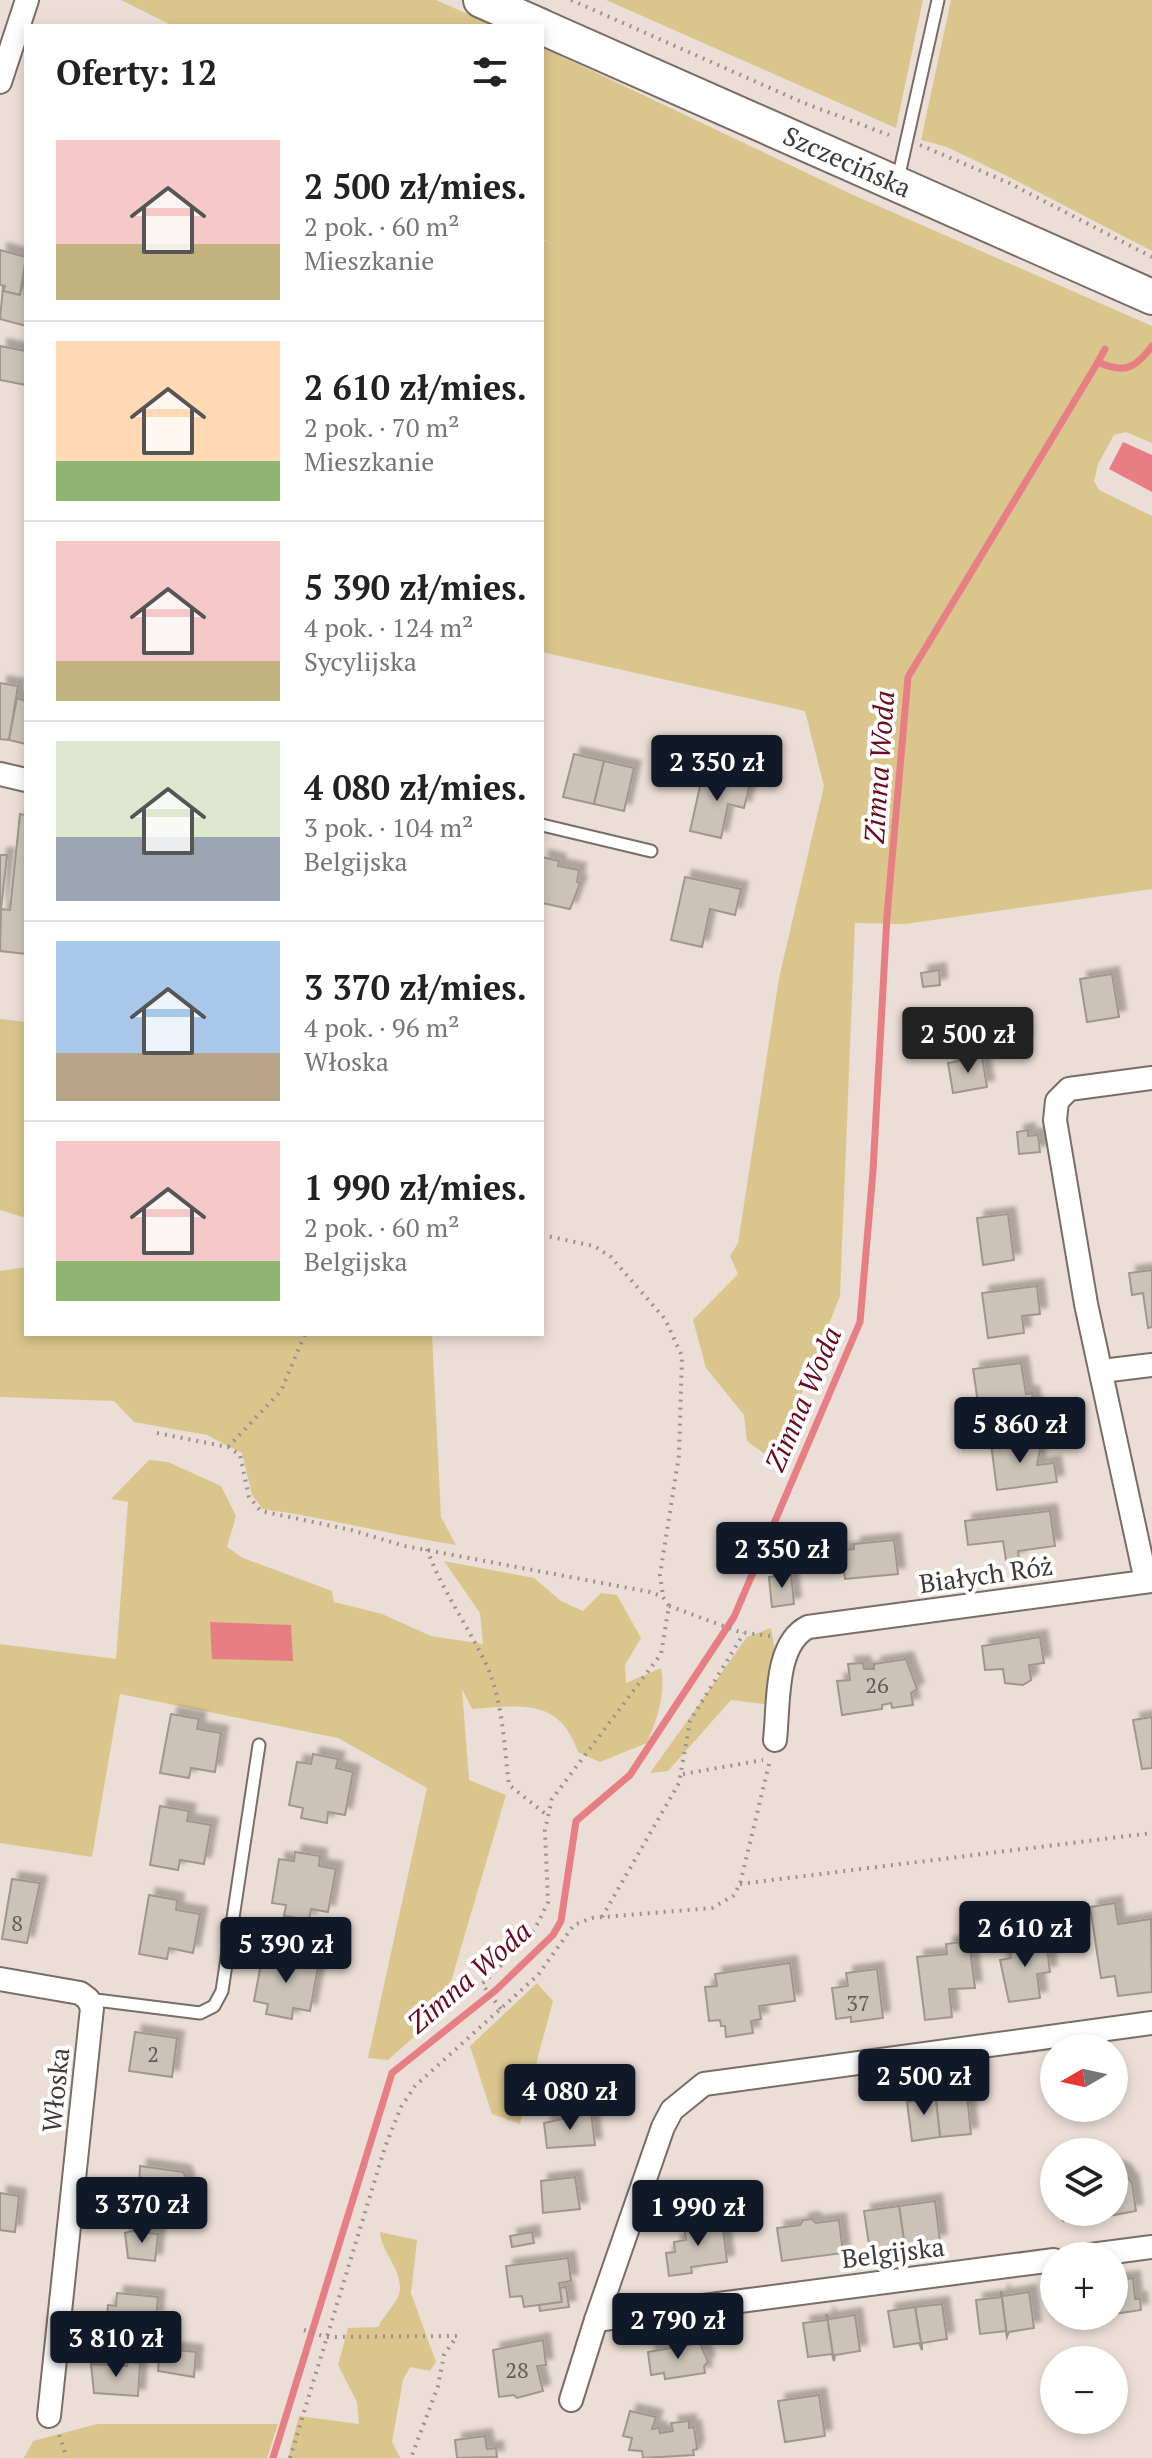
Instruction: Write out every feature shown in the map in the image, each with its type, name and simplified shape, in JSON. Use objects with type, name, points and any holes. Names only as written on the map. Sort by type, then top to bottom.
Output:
[{"type":"main road","name":"Szczecińska","points":[[481,0],[536,24]]},
{"type":"main road","name":"Szczecińska","points":[[544,27],[1152,297]]},
{"type":"street","points":[[0,82],[27,0]]},
{"type":"street","points":[[0,774],[24,780]]},
{"type":"street","points":[[1149,1581],[1086,1304],[1055,1120],[1057,1101],[1069,1089],[1152,1078]]},
{"type":"street","points":[[1102,1371],[1152,1365]]},
{"type":"street","name":"Białych Róż","points":[[791,1640],[794,1634],[808,1627],[1149,1581]]},
{"type":"street","points":[[773,1749],[786,1652],[791,1640]]},
{"type":"street","points":[[0,1979],[80,1993],[90,2004]]},
{"type":"street","name":"Włoska","points":[[49,2416],[90,2004]]},
{"type":"street","points":[[571,2400],[663,2127],[672,2110],[704,2084],[1152,2023]]},
{"type":"street","points":[[1128,2250],[1152,2247]]},
{"type":"street","name":"Belgijska","points":[[596,2320],[1040,2262]]},
{"type":"lane","points":[[897,184],[938,0]]},
{"type":"lane","points":[[544,825],[651,851]]},
{"type":"lane","points":[[90,2004],[200,2013],[214,2006],[222,1991],[259,1745]]},
{"type":"path","points":[[571,0],[804,103],[954,157],[1152,257]]},
{"type":"path","points":[[544,1235],[594,1246],[611,1257],[665,1319],[682,1356],[679,1455],[660,1575],[663,1597],[669,1606],[742,1632],[791,1640]]},
{"type":"path","points":[[228,1447],[281,1391],[304,1336]]},
{"type":"path","points":[[157,1433],[228,1447],[240,1455],[249,1497],[261,1511],[427,1549],[663,1597]]},
{"type":"path","points":[[427,1549],[440,1585],[487,1665],[498,1705],[509,1785],[548,1816]]},
{"type":"path","points":[[501,2009],[482,1984],[530,1937],[548,1902],[545,1830],[552,1799],[661,1654],[669,1606]]},
{"type":"path","points":[[602,1917],[683,1774],[690,1721],[742,1632]]},
{"type":"path","points":[[290,2458],[401,2107],[415,2086],[538,1975],[574,1925],[602,1917],[712,1908],[733,1896],[740,1884],[773,1749],[683,1774]]},
{"type":"path","points":[[740,1884],[1152,1833]]},
{"type":"path","points":[[304,2330],[326,2337],[457,2336],[444,2355],[438,2386],[411,2458]]},
{"type":"shaded area","points":[[121,0],[436,0],[490,24],[169,24]]},
{"type":"shaded area","points":[[606,0],[923,0],[896,128]]},
{"type":"shaded area","points":[[951,0],[1152,0],[1152,251],[947,147],[921,140]]},
{"type":"shaded area","points":[[544,48],[851,194],[1152,326],[1152,443],[1126,432],[1114,435],[1098,464],[1094,481],[1099,490],[1152,516],[1152,889],[905,924],[855,923],[840,1296],[775,1461],[747,1441],[744,1415],[706,1368],[693,1320],[738,1274],[730,1256],[738,1243],[779,978],[824,786],[805,711],[544,652],[544,241],[553,244],[544,240]]},
{"type":"shaded area","points":[[1123,442],[1152,455],[1152,492],[1109,469]]},
{"type":"shaded area","points":[[0,1019],[24,1022],[24,1217],[0,1210]]},
{"type":"shaded area","points":[[24,1267],[24,1336],[432,1336],[441,1517],[456,1545],[263,1509],[252,1495],[242,1453],[207,1435],[134,1422],[114,1401],[0,1397],[0,1271]]},
{"type":"shaded area","points":[[149,1460],[168,1462],[221,1486],[236,1516],[227,1547],[243,1558],[332,1591],[334,1602],[382,1614],[431,1636],[483,1644],[480,1613],[444,1561],[534,1578],[561,1601],[583,1611],[601,1593],[617,1595],[641,1638],[625,1665],[626,1683],[661,1668],[661,1697],[647,1743],[600,1762],[578,1752],[570,1734],[549,1713],[522,1707],[472,1709],[462,1689],[469,1780],[506,1795],[442,2012],[388,2060],[368,2058],[427,1788],[338,1738],[120,1694],[92,1857],[0,1843],[0,1644],[116,1659],[128,1502],[111,1499]]},
{"type":"shaded area","points":[[210,1622],[291,1625],[293,1661],[212,1659]]},
{"type":"shaded area","points":[[771,1628],[778,1669],[772,1705],[731,1700],[668,1771],[650,1773],[747,1637]]},
{"type":"shaded area","points":[[537,1983],[553,2001],[520,2124],[492,2114],[470,2046]]},
{"type":"shaded area","points":[[380,2232],[417,2240],[411,2293],[436,2362],[430,2371],[410,2367],[403,2380],[392,2442],[400,2458],[288,2458],[299,2416],[359,2424],[357,2402],[338,2365],[348,2328],[378,2327],[400,2290],[397,2273]]},
{"type":"shaded area","points":[[97,2424],[278,2424],[267,2458],[24,2458],[33,2441]]},
{"type":"building","points":[[0,250],[24,256],[20,295],[3,291],[5,286],[0,285]]},
{"type":"building","points":[[24,279],[24,325],[0,319],[3,286],[3,291],[20,295]]},
{"type":"building","points":[[0,346],[24,351],[24,385],[0,380]]},
{"type":"building","points":[[0,683],[18,686],[9,740],[0,739]]},
{"type":"building","points":[[17,698],[24,700],[24,744],[9,740]]},
{"type":"building","points":[[574,754],[604,761],[594,804],[563,797]]},
{"type":"building","points":[[604,761],[634,768],[624,811],[594,804]]},
{"type":"building","points":[[703,773],[750,784],[744,808],[728,804],[721,838],[690,831]]},
{"type":"building","points":[[20,814],[24,815],[24,954],[0,951],[1,909],[10,910]]},
{"type":"building","points":[[0,855],[7,855],[1,909],[0,909]]},
{"type":"building","points":[[544,857],[559,861],[558,866],[579,870],[577,882],[580,883],[570,909],[544,903]]},
{"type":"building","points":[[685,877],[741,889],[735,915],[710,909],[702,947],[671,940]]},
{"type":"building","points":[[939,970],[940,985],[923,987],[921,973]]},
{"type":"building","points":[[1112,974],[1119,1017],[1087,1022],[1080,979]]},
{"type":"building","points":[[1022,1020],[1025,1042],[1008,1045],[1005,1022]]},
{"type":"building","points":[[982,1057],[987,1087],[953,1093],[948,1063]]},
{"type":"building","points":[[1028,1130],[1028,1136],[1038,1135],[1040,1152],[1019,1154],[1017,1132]]},
{"type":"building","points":[[1008,1214],[1014,1260],[983,1265],[977,1218]]},
{"type":"building","points":[[1152,1270],[1152,1327],[1148,1328],[1143,1293],[1132,1295],[1129,1273]]},
{"type":"building","points":[[1037,1286],[1040,1314],[1022,1316],[1024,1333],[988,1338],[982,1293]]},
{"type":"building","points":[[1021,1363],[1026,1394],[1032,1393],[1035,1410],[1006,1414],[1004,1400],[978,1403],[973,1369]]},
{"type":"building","points":[[1036,1438],[1040,1450],[1037,1465],[1054,1463],[1057,1482],[997,1490],[991,1444]]},
{"type":"building","points":[[1050,1511],[1055,1546],[1018,1551],[1019,1558],[1006,1560],[1003,1541],[968,1545],[965,1521]]},
{"type":"building","points":[[894,1540],[898,1574],[845,1579],[841,1550],[854,1549],[854,1544]]},
{"type":"building","points":[[791,1574],[794,1604],[772,1607],[769,1577]]},
{"type":"building","points":[[1040,1637],[1044,1663],[1029,1665],[1031,1680],[1023,1685],[1005,1683],[1003,1669],[985,1670],[982,1646]]},
{"type":"building","points":[[906,1659],[917,1689],[911,1693],[913,1705],[892,1708],[891,1703],[882,1705],[882,1709],[842,1715],[837,1681],[850,1680],[848,1664],[863,1663],[864,1669],[874,1669],[874,1664]]},
{"type":"building","points":[[171,1714],[199,1719],[197,1729],[221,1733],[215,1772],[191,1768],[189,1778],[160,1773]]},
{"type":"building","points":[[1152,1717],[1152,1768],[1142,1769],[1133,1720]]},
{"type":"building","points":[[313,1754],[338,1759],[336,1768],[353,1772],[345,1815],[328,1812],[327,1823],[301,1818],[303,1808],[289,1805],[297,1762],[311,1764]]},
{"type":"building","points":[[160,1806],[189,1811],[187,1821],[211,1825],[204,1864],[180,1860],[178,1870],[150,1865]]},
{"type":"building","points":[[295,1852],[320,1856],[319,1866],[336,1869],[328,1912],[311,1909],[309,1920],[284,1916],[286,1905],[272,1903],[279,1859],[294,1861]]},
{"type":"building","points":[[12,1879],[40,1883],[27,1943],[2,1939]]},
{"type":"building","points":[[149,1895],[177,1900],[176,1910],[200,1914],[193,1953],[169,1948],[167,1959],[139,1954]]},
{"type":"building","points":[[1115,1903],[1118,1924],[1151,1919],[1152,1992],[1118,1996],[1115,1976],[1101,1978],[1090,1907]]},
{"type":"building","points":[[1032,1937],[1032,1943],[1046,1941],[1050,1972],[1037,1974],[1040,1998],[1009,2002],[1000,1960],[1011,1958],[1008,1940]]},
{"type":"building","points":[[969,1941],[975,1988],[949,1989],[952,2017],[925,2020],[917,1957],[947,1954],[946,1944]]},
{"type":"building","points":[[278,1950],[303,1955],[301,1965],[318,1967],[310,2011],[293,2008],[292,2019],[266,2014],[268,2004],[254,2001],[262,1958],[276,1960]]},
{"type":"building","points":[[790,1963],[795,2001],[759,2006],[761,2019],[751,2021],[753,2033],[726,2037],[725,2026],[721,2026],[720,2020],[709,2021],[705,1987],[717,1986],[715,1974]]},
{"type":"building","points":[[877,1969],[883,2018],[851,2022],[851,2017],[836,2019],[832,1988],[848,1986],[846,1973]]},
{"type":"building","points":[[135,2032],[177,2038],[172,2077],[129,2071]]},
{"type":"building","points":[[949,2089],[950,2097],[967,2095],[971,2134],[940,2137],[935,2091]]},
{"type":"building","points":[[935,2091],[940,2137],[912,2141],[907,2102],[922,2100],[920,2092]]},
{"type":"building","points":[[591,2113],[595,2145],[547,2148],[544,2123]]},
{"type":"building","points":[[140,2166],[183,2172],[187,2179],[186,2190],[180,2194],[178,2206],[150,2208],[150,2203],[130,2200],[132,2187],[139,2188]]},
{"type":"building","points":[[575,2177],[580,2209],[543,2213],[541,2181]]},
{"type":"building","points":[[1128,2178],[1132,2183],[1136,2211],[1128,2212]]},
{"type":"building","points":[[0,2193],[19,2196],[15,2232],[0,2230]]},
{"type":"building","points":[[935,2201],[940,2241],[920,2244],[921,2253],[906,2255],[899,2206]]},
{"type":"building","points":[[899,2206],[906,2255],[892,2257],[890,2248],[870,2251],[864,2211]]},
{"type":"building","points":[[722,2219],[727,2262],[691,2267],[692,2273],[669,2276],[666,2253],[675,2252],[674,2242],[686,2240],[684,2225]]},
{"type":"building","points":[[812,2219],[816,2223],[839,2220],[843,2253],[782,2261],[777,2228],[800,2225],[803,2220]]},
{"type":"building","points":[[532,2232],[534,2243],[512,2247],[510,2236]]},
{"type":"building","points":[[125,2233],[158,2234],[155,2261],[128,2258]]},
{"type":"building","points":[[568,2258],[571,2281],[559,2283],[562,2302],[524,2307],[522,2296],[510,2297],[506,2266]]},
{"type":"building","points":[[1133,2278],[1135,2299],[1140,2299],[1141,2310],[1128,2312],[1128,2279]]},
{"type":"building","points":[[566,2287],[569,2307],[540,2311],[539,2305],[562,2302],[560,2288]]},
{"type":"building","points":[[1001,2291],[1004,2296],[1029,2292],[1034,2328],[1009,2332],[1007,2337]]},
{"type":"building","points":[[1001,2291],[1007,2337],[1006,2331],[980,2334],[976,2300],[1001,2297]]},
{"type":"building","points":[[117,2293],[158,2297],[156,2318],[148,2317],[147,2330],[106,2326],[108,2305],[116,2306]]},
{"type":"building","points":[[942,2304],[947,2339],[922,2343],[922,2350],[915,2307]]},
{"type":"building","points":[[915,2307],[922,2350],[919,2343],[894,2347],[888,2311]]},
{"type":"building","points":[[827,2315],[834,2361],[832,2354],[808,2357],[803,2323],[827,2320]]},
{"type":"building","points":[[827,2315],[830,2319],[855,2315],[860,2351],[835,2355],[834,2361]]},
{"type":"building","points":[[543,2340],[546,2365],[537,2366],[543,2391],[517,2398],[514,2395],[499,2397],[493,2350]]},
{"type":"building","points":[[700,2343],[708,2362],[704,2366],[705,2373],[665,2379],[664,2373],[651,2375],[648,2352]]},
{"type":"building","points":[[160,2348],[196,2352],[194,2377],[158,2371]]},
{"type":"building","points":[[128,2362],[140,2363],[138,2396],[94,2393],[91,2364],[127,2366]]},
{"type":"building","points":[[819,2395],[825,2436],[785,2442],[778,2401]]},
{"type":"building","points":[[630,2411],[656,2417],[652,2429],[659,2428],[660,2433],[673,2431],[671,2423],[689,2421],[689,2428],[694,2427],[697,2449],[693,2450],[694,2455],[643,2458],[642,2451],[629,2450],[632,2438],[623,2436]]},
{"type":"building","points":[[485,2436],[487,2449],[496,2448],[497,2457],[457,2458],[455,2440]]},
{"type":"waterway","name":"Zimna Woda","points":[[273,2458],[392,2073],[496,1990],[553,1935],[561,1921],[576,1821],[630,1775],[734,1617],[860,1322],[873,1171],[887,916],[908,677],[1098,362],[1115,368],[1128,367],[1140,360],[1152,346]]},
{"type":"waterway","points":[[1098,362],[1105,349]]}]
